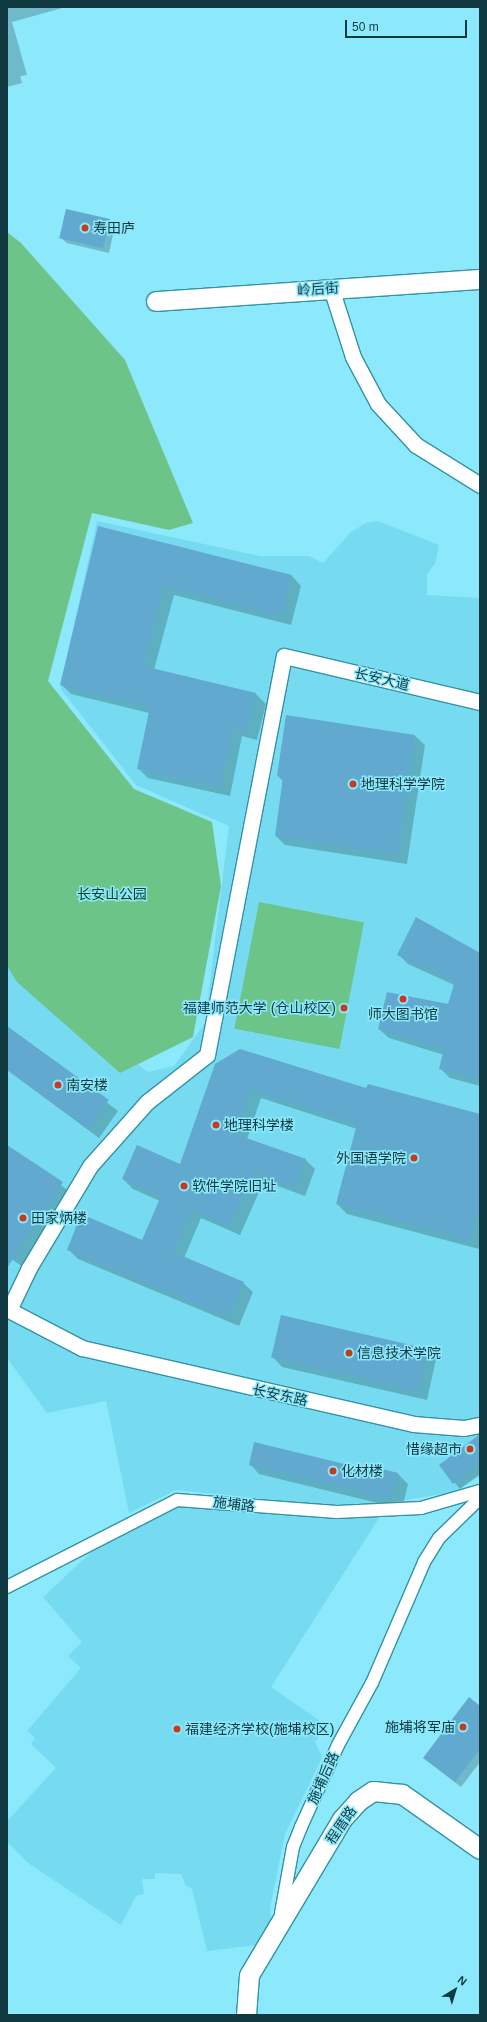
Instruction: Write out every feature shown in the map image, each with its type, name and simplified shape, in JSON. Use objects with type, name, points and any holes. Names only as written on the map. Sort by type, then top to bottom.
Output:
[{"type":"street","name":"岭后街","points":[[156,301],[480,279]]},
{"type":"street","points":[[331,288],[353,356],[378,404],[416,445],[480,485]]},
{"type":"street","name":"长安大道","points":[[8,1310],[29,1268],[90,1166],[147,1102],[207,1056],[284,656],[480,702]]},
{"type":"street","name":"长安东路","points":[[8,1310],[82,1348],[413,1424],[464,1428],[480,1425]]},
{"type":"street","name":"施埔路","points":[[7,1587],[177,1500],[337,1512],[421,1508],[480,1491]]},
{"type":"street","name":"施埔后路","points":[[246,2015],[250,1975],[277,1931],[293,1847],[338,1745],[369,1689],[428,1554],[480,1498]]},
{"type":"street","name":"程厝路","points":[[277,1931],[342,1819],[358,1801],[373,1791],[402,1794],[480,1849]]},
{"type":"shaded area","name":"福建师范大学 (仓山校区)","points":[[97,521],[260,556],[309,556],[323,563],[351,532],[366,523],[378,521],[439,545],[435,564],[427,574],[427,595],[480,598],[480,1476],[455,1492],[387,1503],[321,1505],[176,1490],[129,1513],[106,1401],[47,1413],[7,1358],[7,939],[43,993],[148,1072],[174,1066],[205,1023],[229,826],[136,785],[60,688]]},
{"type":"shaded area","name":"福建经济学校(施埔校区)","points":[[181,1503],[306,1516],[381,1515],[271,1687],[327,1726],[315,1742],[322,1756],[320,1762],[285,1834],[270,1908],[271,1923],[257,1945],[207,1951],[192,1889],[186,1886],[181,1874],[155,1873],[155,1879],[142,1879],[144,1894],[136,1896],[121,1925],[28,1863],[7,1842],[7,1821],[56,1768],[31,1744],[35,1738],[27,1731],[81,1668],[68,1656],[82,1642],[43,1597],[101,1543]]},
{"type":"green space","name":"长安山公园","points":[[7,232],[21,243],[125,360],[193,523],[169,530],[92,513],[48,681],[134,789],[212,822],[221,886],[193,1037],[120,1073],[17,982],[7,966]]},
{"type":"green space","points":[[259,902],[364,922],[339,1049],[234,1029]]},
{"type":"building","name":"寿田庐","points":[[66,209],[110,219],[103,248],[59,238]]},
{"type":"building","points":[[98,526],[292,575],[281,616],[164,586],[143,666],[256,693],[247,731],[233,727],[220,787],[137,769],[150,707],[60,685]]},
{"type":"building","name":"地理科学学院","points":[[286,715],[415,735],[397,855],[275,836],[283,777],[277,776]]},
{"type":"building","name":"师大图书馆","points":[[416,917],[480,953],[480,1079],[439,1069],[444,1049],[378,1029],[387,992],[448,1004],[455,981],[397,955]]},
{"type":"building","name":"南安楼","points":[[7,1026],[109,1100],[88,1129],[7,1069]]},
{"type":"building","points":[[240,1049],[366,1088],[368,1084],[480,1114],[480,1202],[470,1240],[336,1204],[357,1124],[251,1089],[235,1134],[306,1159],[296,1187],[254,1172],[230,1226],[192,1209],[173,1252],[244,1282],[229,1317],[67,1250],[81,1214],[142,1240],[161,1196],[122,1179],[137,1145],[180,1164],[215,1064]]},
{"type":"building","name":"田家炳楼","points":[[7,1145],[63,1182],[7,1268]]},
{"type":"building","name":"信息技术学院","points":[[281,1315],[427,1349],[417,1392],[271,1358]]},
{"type":"building","name":"惜缘超市","points":[[480,1434],[480,1464],[453,1484],[439,1465]]},
{"type":"building","name":"化材楼","points":[[254,1442],[365,1469],[367,1465],[398,1473],[392,1499],[249,1465]]},
{"type":"building","name":"施埔将军庙","points":[[469,1697],[480,1706],[480,1749],[455,1782],[423,1758]]},
{"type":"place","name":"寿田庐","points":[[85,228]]},
{"type":"place","name":"地理科学学院","points":[[353,784]]},
{"type":"place","name":"师大图书馆","points":[[403,999]]},
{"type":"place","name":"福建师范大学 (仓山校区)","points":[[344,1008]]},
{"type":"place","name":"南安楼","points":[[58,1085]]},
{"type":"place","name":"地理科学楼","points":[[216,1125]]},
{"type":"place","name":"外国语学院","points":[[414,1158]]},
{"type":"place","name":"软件学院旧址","points":[[184,1186]]},
{"type":"place","name":"田家炳楼","points":[[23,1218]]},
{"type":"place","name":"信息技术学院","points":[[349,1353]]},
{"type":"place","name":"惜缘超市","points":[[470,1449]]},
{"type":"place","name":"化材楼","points":[[333,1471]]},
{"type":"place","name":"施埔将军庙","points":[[463,1727]]},
{"type":"place","name":"福建经济学校(施埔校区)","points":[[177,1729]]}]
